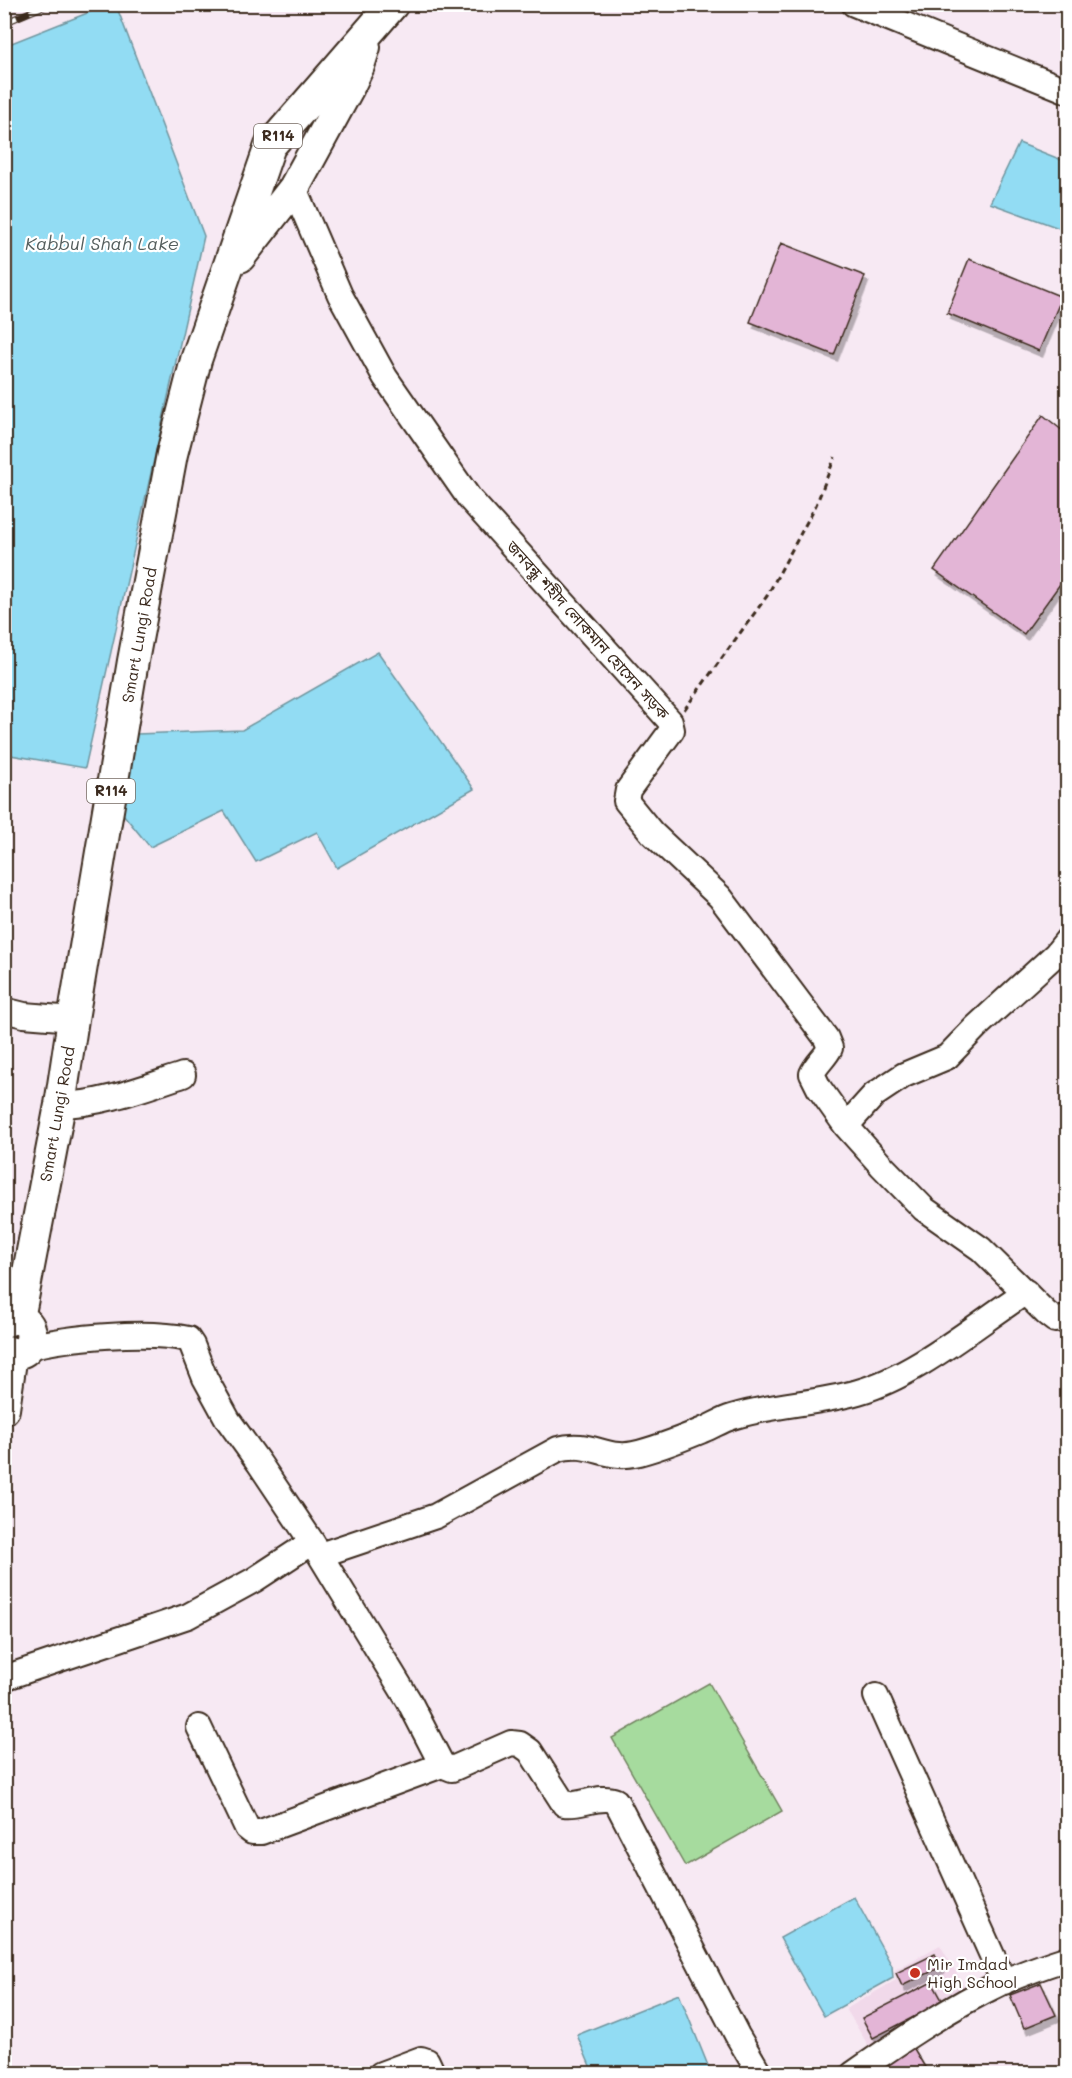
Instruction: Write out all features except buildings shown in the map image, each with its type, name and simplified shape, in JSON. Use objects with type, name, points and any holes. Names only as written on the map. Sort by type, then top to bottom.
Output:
[{"type":"main road","name":"Smart Lungi Road","points":[[4,1408],[14,1332],[60,1105],[133,661],[172,454],[196,360],[270,146],[393,4]]},
{"type":"main road","name":"R114","points":[[228,269],[248,249],[294,188],[350,87],[371,27]]},
{"type":"street","points":[[854,4],[1068,91]]},
{"type":"street","name":"জনবন্ধু শহীদ লোকমান হোসেন সড়ক","points":[[294,188],[340,295],[385,377],[464,490],[665,715],[672,726],[672,730],[626,793],[626,801],[652,833],[720,897],[822,1031],[830,1048],[825,1057],[815,1066],[812,1074],[819,1088],[846,1126],[924,1209],[981,1249],[1055,1320],[1067,1318]]},
{"type":"street","points":[[846,1126],[874,1095],[904,1075],[947,1057],[976,1027],[1056,954],[1068,939]]},
{"type":"street","points":[[4,1010],[24,1015],[73,1018]]},
{"type":"street","points":[[60,1105],[81,1104],[108,1098],[183,1075]]},
{"type":"street","points":[[4,1678],[188,1616],[316,1549],[436,1516],[558,1449],[577,1445],[588,1446],[618,1456],[635,1454],[754,1410],[807,1403],[859,1392],[898,1376],[1026,1292]]},
{"type":"street","points":[[14,1332],[87,1338],[154,1335],[188,1340],[228,1420],[316,1549],[409,1701],[442,1765],[452,1769],[511,1743],[520,1744],[530,1751],[564,1804],[609,1799],[616,1801],[737,2035],[760,2073]]},
{"type":"street","points":[[876,1696],[1004,1982]]},
{"type":"street","points":[[199,1727],[247,1828],[252,1832],[268,1830],[442,1765]]},
{"type":"street","points":[[853,2073],[965,2002],[1004,1982],[1068,1958]]},
{"type":"street","points":[[381,2073],[421,2059],[427,2061],[433,2073]]},
{"type":"path","points":[[672,726],[767,596],[816,505],[835,457]]},
{"type":"shaded area","points":[[940,1945],[968,1993],[871,2050],[846,2009],[896,1980],[895,1970]]},
{"type":"green space","points":[[709,1683],[782,1811],[685,1866],[612,1738]]},
{"type":"water","name":"Kabbul Shah Lake","points":[[110,4],[116,5],[204,236],[85,768],[5,754],[4,46]]},
{"type":"water","points":[[1019,143],[1067,162],[1067,231],[990,203]]},
{"type":"water","points":[[378,652],[474,789],[337,868],[317,832],[256,862],[224,811],[150,847],[123,814],[137,734],[242,730]]},
{"type":"water","points":[[854,1897],[892,1966],[893,1978],[824,2016],[780,1938]]},
{"type":"water","points":[[679,1994],[711,2073],[593,2073],[577,2035]]},
{"type":"railway","points":[[4,9],[14,4]]},
{"type":"railway","points":[[4,23],[49,4]]},
{"type":"place","name":"Mir Imdad High School","points":[[915,1973]]}]
